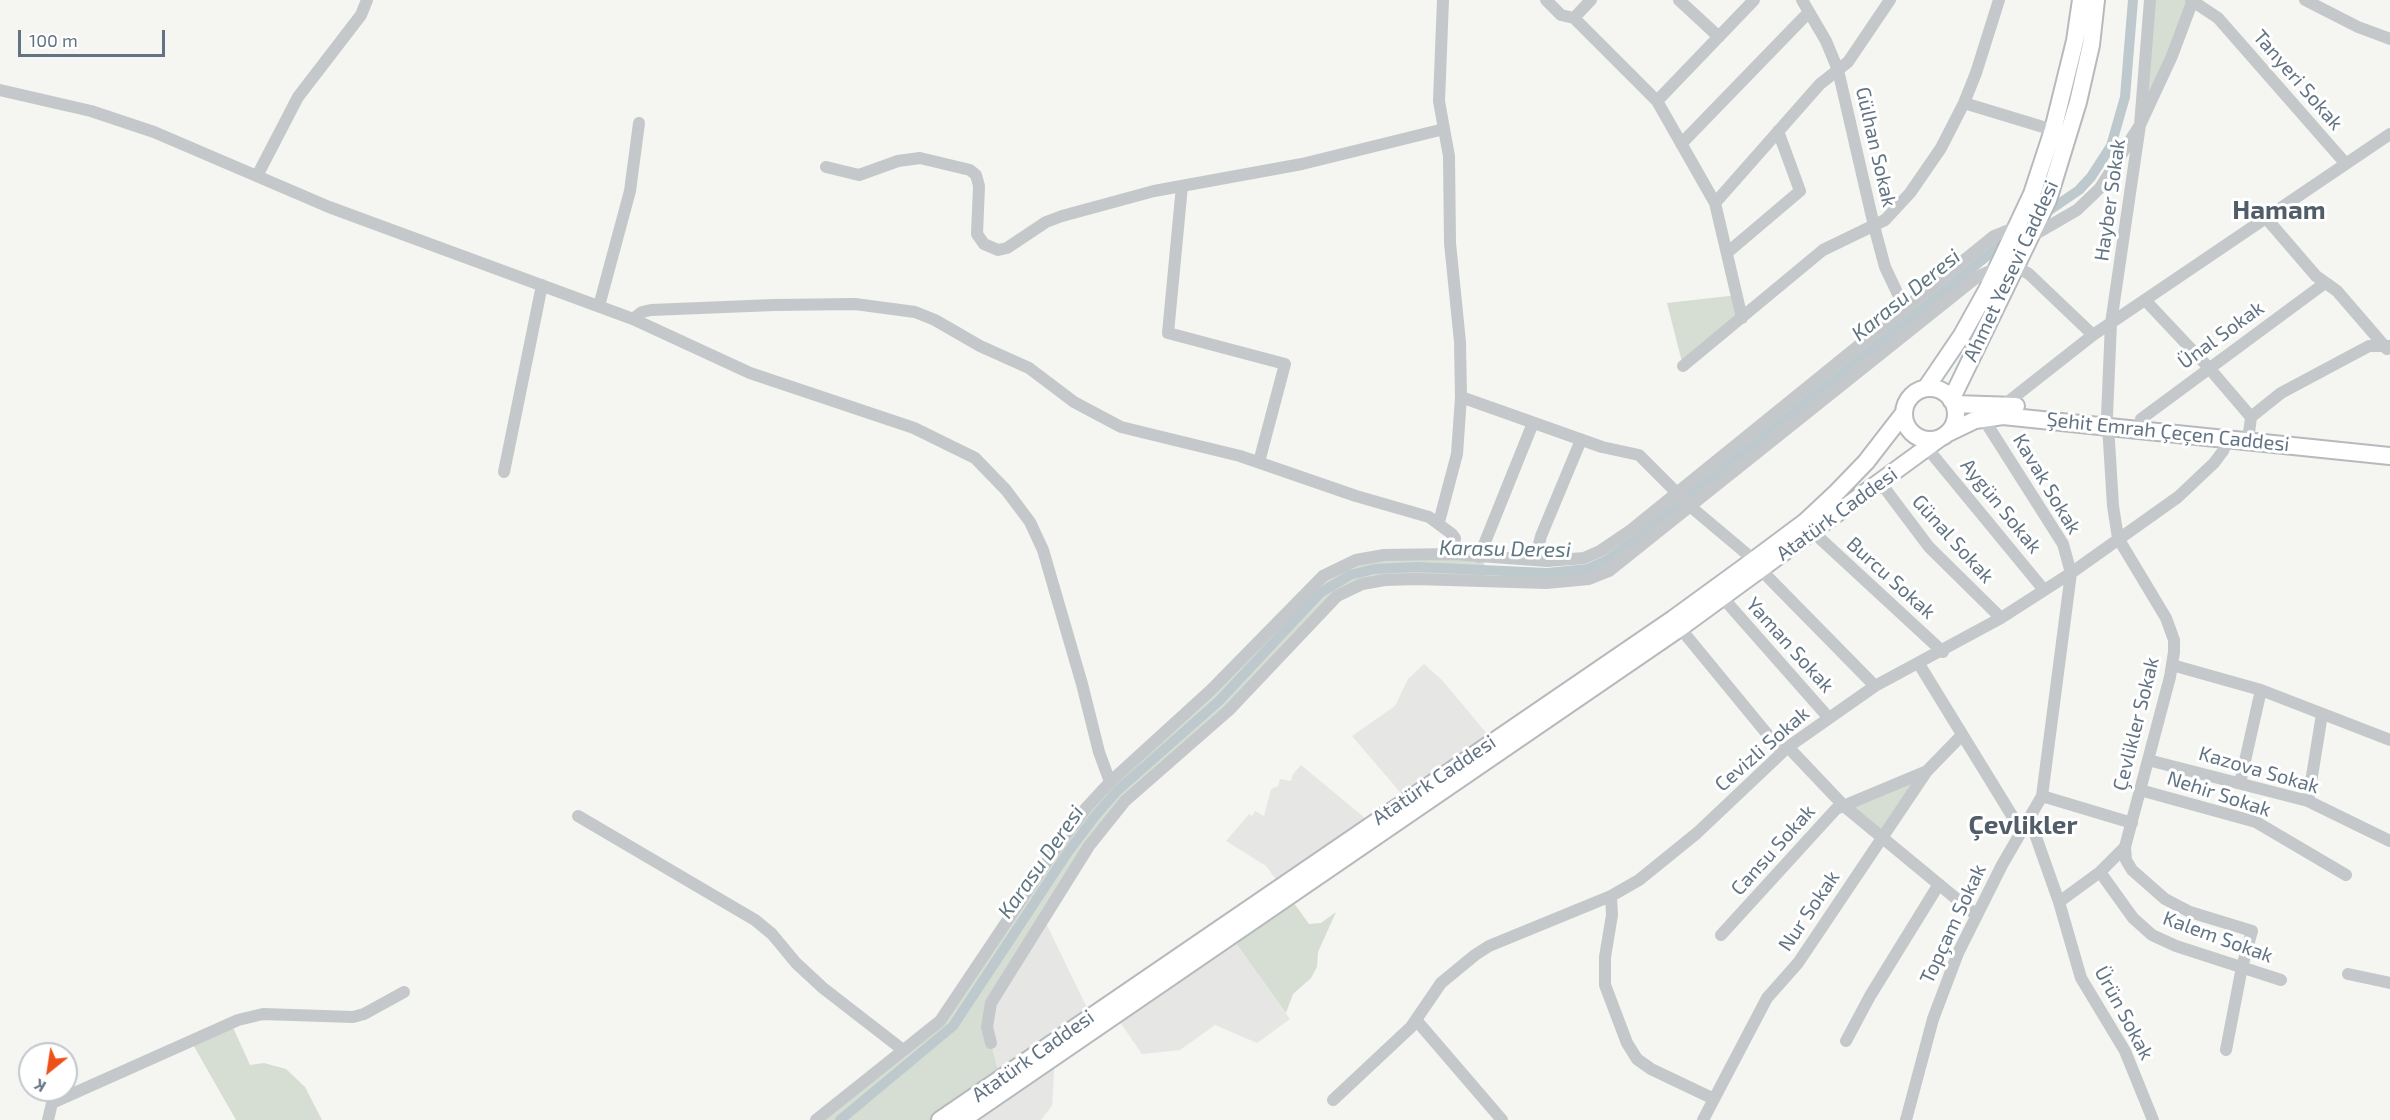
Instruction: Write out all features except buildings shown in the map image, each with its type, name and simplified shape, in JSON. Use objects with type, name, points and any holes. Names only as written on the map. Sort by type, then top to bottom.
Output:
[{"type":"highway","name":"Ahmet Yesevi Caddesi","points":[[2026,231],[2026,209],[2053,130],[2081,0]]},
{"type":"highway","name":"Ahmet Yesevi Caddesi","points":[[1953,402],[2011,262],[2026,231],[2048,200],[2078,102],[2091,45],[2096,0]]},
{"type":"highway","name":"Ahmet Yesevi Caddesi","points":[[1926,388],[2011,262]]},
{"type":"highway","points":[[1904,413],[1906,424],[1915,436],[1925,440],[1938,440],[1955,419],[1953,402],[1939,390],[1926,388]]},
{"type":"highway","name":"Atatürk Caddesi","points":[[962,1120],[1723,598],[1866,462],[1904,413],[1910,397],[1926,388]]},
{"type":"highway","name":"Şehit Emrah Çeçen Caddesi","points":[[1953,402],[2004,405],[2228,439],[2249,430],[2390,456]]},
{"type":"highway","name":"Şehit Emrah Çeçen Caddesi","points":[[1938,440],[1983,418],[2003,416],[2141,419],[2390,446]]},
{"type":"highway","name":"Atatürk Caddesi","points":[[940,1120],[1672,619],[1813,532],[1938,440]]},
{"type":"street","points":[[257,176],[297,97],[361,15],[367,0]]},
{"type":"street","points":[[1439,522],[1457,454],[1461,397],[1460,342],[1450,243],[1449,156],[1439,101],[1443,0]]},
{"type":"street","points":[[1546,0],[1561,15],[1574,18],[1657,101],[1715,203],[1742,318]]},
{"type":"street","points":[[1574,18],[1591,0]]},
{"type":"street","points":[[1679,0],[1719,37]]},
{"type":"street","points":[[1657,101],[1754,0]]},
{"type":"street","name":"Gülhan Sokak","points":[[1802,0],[1838,70],[1885,267],[1904,307]]},
{"type":"street","points":[[1715,203],[1820,84],[1848,62],[1890,0]]},
{"type":"street","points":[[1683,366],[1823,250],[1884,220],[1910,192],[1941,148],[1964,103],[1999,0]]},
{"type":"street","points":[[816,1120],[940,1021],[1067,831],[1110,782],[1211,690],[1323,576],[1345,564],[1371,556],[1453,554],[1535,560],[1577,559],[1600,551],[1994,236],[2026,231],[2077,210],[2100,188],[2140,125],[2150,0]]},
{"type":"street","name":"Hayber Sokak","points":[[2118,538],[2113,506],[2107,420],[2111,323],[2140,125],[2169,65],[2192,0]]},
{"type":"street","name":"Tanyeri Sokak","points":[[2192,0],[2218,18],[2346,164]]},
{"type":"street","points":[[2305,0],[2358,27],[2390,39]]},
{"type":"street","points":[[1682,144],[1809,12]]},
{"type":"street","points":[[0,90],[67,104],[121,120],[329,207],[633,319],[750,373],[914,428],[965,451],[983,464],[1029,522],[1043,550],[1099,752],[1110,782]]},
{"type":"street","points":[[1964,103],[2053,130]]},
{"type":"street","points":[[598,306],[630,191],[639,123]]},
{"type":"street","points":[[826,167],[860,175],[898,161],[920,158],[970,170],[976,175],[979,186],[976,234],[984,244],[998,250],[1007,248],[1053,219],[1182,186],[1302,164],[1444,129]]},
{"type":"street","points":[[1728,252],[1800,191],[1778,131]]},
{"type":"street","points":[[2004,405],[2093,335],[2390,134]]},
{"type":"street","points":[[1182,186],[1168,333],[1285,364],[1259,462]]},
{"type":"street","points":[[2266,218],[2316,276],[2337,291],[2388,348]]},
{"type":"street","points":[[991,1043],[987,1020],[991,1003],[1089,846],[1125,801],[1229,710],[1337,596],[1362,584],[1385,580],[1546,583],[1589,579],[1623,562],[1977,277],[2011,262],[2030,274],[2093,335]]},
{"type":"street","name":"Ünal Sokak","points":[[2141,419],[2325,283]]},
{"type":"street","points":[[504,472],[542,285]]},
{"type":"street","points":[[2145,300],[2209,368],[2249,430],[2281,393],[2369,346],[2388,348]]},
{"type":"street","points":[[633,319],[642,312],[651,310],[774,305],[855,304],[902,309],[935,320],[980,346],[1020,363],[1074,402],[1121,427],[1259,462],[1439,522],[1455,538],[1453,554]]},
{"type":"street","points":[[1461,397],[1602,447],[1639,455],[1691,507],[1758,565],[1875,686]]},
{"type":"street","name":"Kavak Sokak","points":[[1983,418],[2063,544],[2071,573]]},
{"type":"street","points":[[1479,557],[1533,423]]},
{"type":"street","name":"Cevizli Sokak","points":[[1334,1100],[1417,1021],[1441,983],[1482,950],[1611,897],[1670,857],[1785,750],[1828,717],[1875,686],[2001,618],[2071,573],[2195,483],[2223,451],[2228,439]]},
{"type":"street","points":[[1535,560],[1541,536],[1581,440]]},
{"type":"street","name":"Aygün Sokak","points":[[1938,440],[2044,591]]},
{"type":"street","name":"Günal Sokak","points":[[1880,483],[1929,547],[2001,618]]},
{"type":"street","name":"Burcu Sokak","points":[[1813,532],[1943,651]]},
{"type":"street","name":"Çevlikler Sokak","points":[[2118,538],[2170,625],[2174,640],[2172,665],[2126,847]]},
{"type":"street","name":"Topçam Sokak","points":[[1906,1120],[1933,1018],[1958,953],[1976,915],[2042,796],[2071,573]]},
{"type":"street","name":"Yaman Sokak","points":[[1723,598],[1828,717]]},
{"type":"street","points":[[1680,628],[1785,750],[1844,806],[1976,915]]},
{"type":"street","points":[[1919,664],[2022,832]]},
{"type":"street","points":[[2172,665],[2261,690],[2390,740]]},
{"type":"street","points":[[2240,783],[2261,690]]},
{"type":"street","points":[[2308,801],[2322,714]]},
{"type":"street","name":"Nur Sokak","points":[[1703,1120],[1767,998],[1798,963],[1927,771],[1962,735]]},
{"type":"street","name":"Kazova Sokak","points":[[2148,760],[2308,801],[2390,841]]},
{"type":"street","name":"Cansu Sokak","points":[[1721,935],[1836,809],[1927,771]]},
{"type":"street","name":"Nehir Sokak","points":[[2140,790],[2256,822],[2346,875]]},
{"type":"street","points":[[2042,796],[2132,823]]},
{"type":"street","points":[[578,816],[755,920],[772,934],[796,963],[823,987],[903,1050]]},
{"type":"street","name":"Ürün Sokak","points":[[2030,820],[2059,902],[2081,978],[2125,1051],[2153,1120]]},
{"type":"street","points":[[2059,902],[2100,872],[2126,847]]},
{"type":"street","points":[[2126,847],[2126,860],[2132,870],[2165,899],[2190,912],[2252,931],[2241,967],[2226,1050]]},
{"type":"street","name":"Kalem Sokak","points":[[2100,872],[2133,918],[2152,935],[2176,946],[2281,980]]},
{"type":"street","points":[[1846,1041],[1870,996],[1939,884]]},
{"type":"street","points":[[1611,897],[1612,915],[1605,957],[1605,985],[1627,1043],[1635,1057],[1651,1069],[1714,1099]]},
{"type":"street","points":[[2349,974],[2390,983]]},
{"type":"street","points":[[48,1120],[52,1102],[238,1020],[263,1014],[353,1017],[364,1014],[404,992]]},
{"type":"street","points":[[1417,1021],[1502,1120]]},
{"type":"shaded area","points":[[2150,0],[2193,0],[2140,125]]},
{"type":"shaded area","points":[[1738,295],[1742,318],[1683,366],[1667,303]]},
{"type":"shaded area","points":[[1485,557],[1482,581],[1354,587],[1229,710],[1125,801],[994,996],[987,1027],[997,1067],[1003,1076],[940,1120],[816,1120],[940,1021],[1067,831],[1300,597],[1356,560]]},
{"type":"shaded area","points":[[1424,664],[1443,681],[1493,741],[1406,799],[1352,736],[1395,706],[1408,679]]},
{"type":"shaded area","points":[[1301,765],[1371,823],[1280,885],[1266,866],[1226,841],[1249,814],[1252,816],[1255,811],[1264,816],[1271,789],[1278,786],[1280,779],[1291,781],[1293,774]]},
{"type":"shaded area","points":[[1927,771],[1883,836],[1844,806]]},
{"type":"shaded area","points":[[1288,895],[1309,924],[1321,923],[1336,912],[1318,952],[1317,967],[1311,978],[1293,994],[1286,1013],[1230,935]]},
{"type":"shaded area","points":[[1043,917],[1091,1016],[1003,1076],[997,1067],[987,1027],[991,1003]]},
{"type":"shaded area","points":[[1230,935],[1290,1019],[1257,1043],[1215,1025],[1180,1050],[1142,1054],[1115,1015]]},
{"type":"shaded area","points":[[231,1023],[250,1065],[264,1063],[286,1069],[305,1087],[322,1120],[236,1120],[191,1041]]},
{"type":"shaded area","points":[[1055,1056],[1052,1106],[1041,1120],[962,1120]]},
{"type":"waterway","name":"Karasu Deresi","points":[[2044,214],[2079,190],[2091,177],[2111,146],[2125,97],[2133,0]]},
{"type":"waterway","name":"Karasu Deresi","points":[[840,1120],[953,1026],[1068,852],[1096,815],[1117,791],[1219,701],[1320,593],[1350,575],[1374,569],[1417,567],[1547,573],[1587,569],[1605,561],[1638,538],[2009,238]]},
{"type":"district","name":"Hamam","points":[[2279,210]]},
{"type":"district","name":"Çevlikler","points":[[2023,825]]}]
